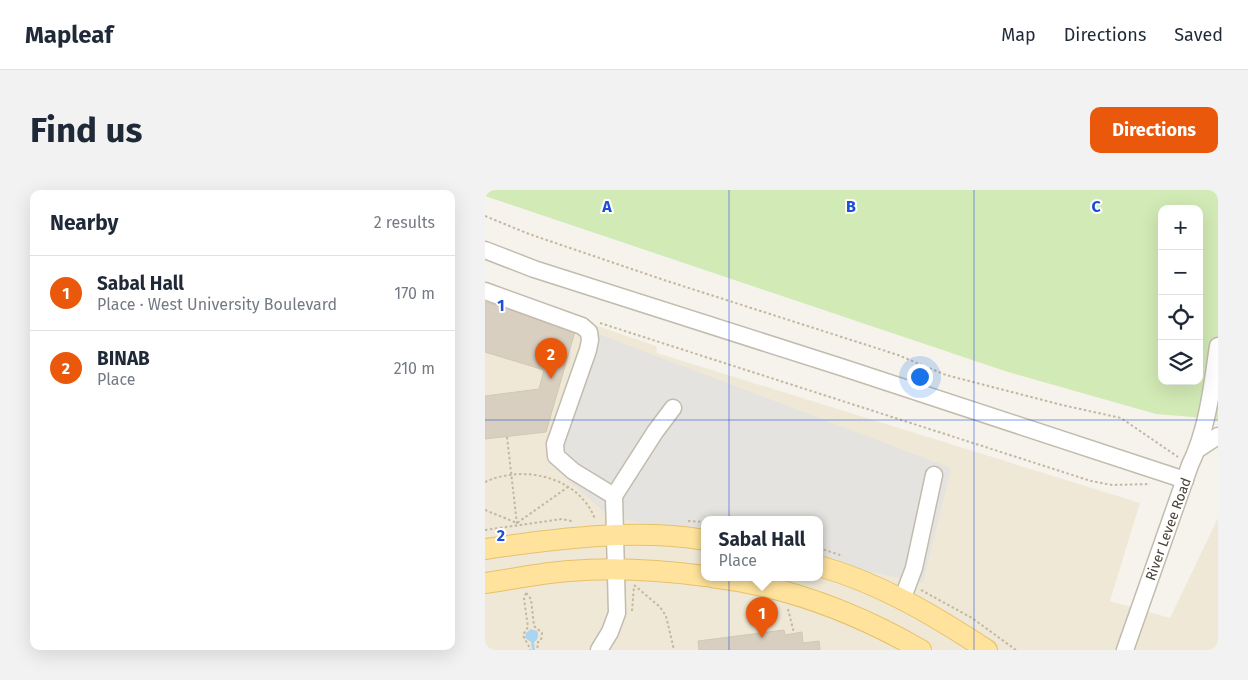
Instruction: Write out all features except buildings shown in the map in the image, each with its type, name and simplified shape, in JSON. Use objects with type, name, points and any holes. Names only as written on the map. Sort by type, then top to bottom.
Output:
[{"type":"main road","points":[[485,549],[567,538],[616,535],[701,540]]},
{"type":"main road","points":[[823,567],[873,586],[919,607],[987,650]]},
{"type":"main road","points":[[485,583],[570,571],[616,569],[701,576]]},
{"type":"main road","points":[[736,581],[754,584],[833,608],[878,627],[921,650]]},
{"type":"street","points":[[485,250],[535,270],[841,367],[1188,473]]},
{"type":"street","points":[[485,291],[582,326],[589,332],[588,350],[555,444],[556,456],[573,471],[614,496]]},
{"type":"street","name":"River Levee Road","points":[[1125,650],[1213,405],[1218,346]]},
{"type":"street","points":[[599,650],[611,632],[617,612],[614,496],[655,432],[673,408]]},
{"type":"street","points":[[1198,449],[1218,436]]},
{"type":"street","points":[[902,600],[914,568],[935,475]]},
{"type":"path","points":[[485,216],[529,234],[667,281],[898,355],[946,375],[1121,418],[1188,473]]},
{"type":"path","points":[[597,322],[1091,481],[1112,485],[1157,483]]},
{"type":"path","points":[[507,437],[517,525]]},
{"type":"path","points":[[485,482],[510,474],[528,473],[540,475],[576,491],[587,503],[596,524]]},
{"type":"path","points":[[517,525],[568,487]]},
{"type":"path","points":[[485,510],[517,525]]},
{"type":"path","points":[[644,586],[634,586],[660,607],[666,616],[674,650]]},
{"type":"path","points":[[526,593],[535,591]]},
{"type":"path","points":[[526,593],[524,599],[528,627],[523,635],[529,644],[530,650]]},
{"type":"path","points":[[526,593],[531,599],[534,626],[542,633],[541,640],[537,643],[538,650]]},
{"type":"path","points":[[794,633],[788,608],[795,611]]},
{"type":"shaded area","points":[[485,287],[656,346],[657,353],[1140,503],[1110,601],[1170,618],[1218,518],[1218,650],[485,650]]},
{"type":"shaded area","points":[[596,333],[951,468],[923,583],[823,562],[823,516],[701,516],[701,535],[609,516],[548,462]]},
{"type":"green space","points":[[485,190],[1218,190],[1218,419],[1156,414],[1008,372],[485,196]]},
{"type":"water","points":[[531,629],[537,631],[538,634],[534,642],[535,650],[532,650],[531,642],[525,638],[526,633]]},
{"type":"place","name":"BINAB","points":[[551,379]]},
{"type":"place","name":"Sabal Hall","points":[[762,638]]}]
